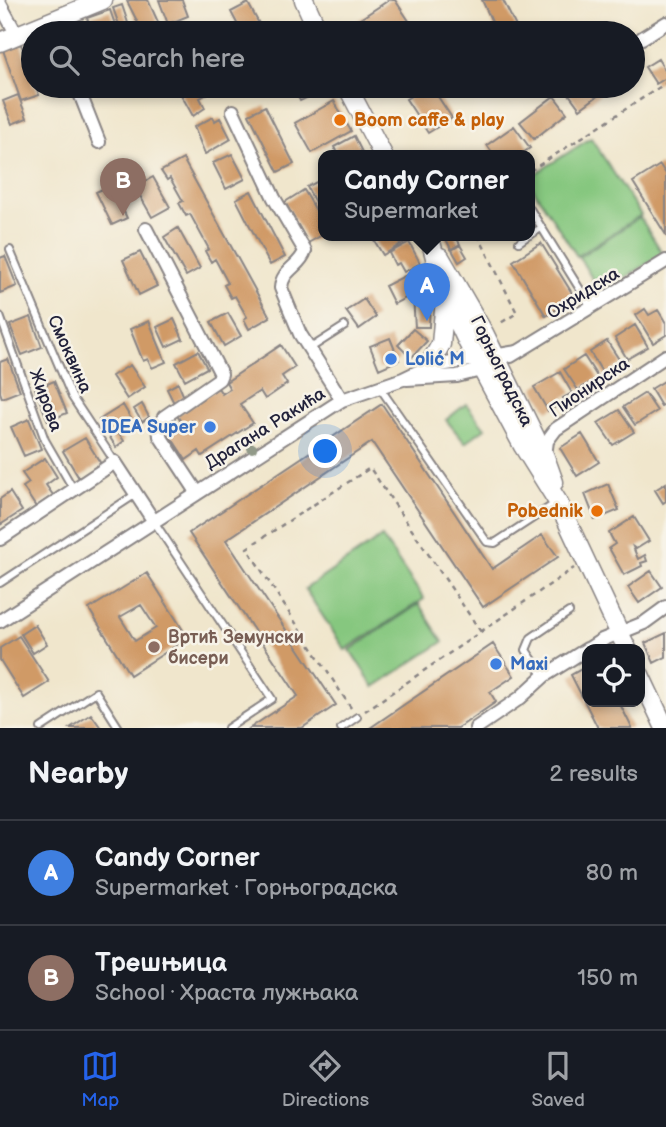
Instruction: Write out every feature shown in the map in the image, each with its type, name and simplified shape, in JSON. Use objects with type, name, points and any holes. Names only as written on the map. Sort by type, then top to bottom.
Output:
[{"type":"street","points":[[65,21],[103,0]]},
{"type":"street","points":[[304,0],[314,21]]},
{"type":"street","points":[[0,4],[17,35]]},
{"type":"street","points":[[645,36],[666,23]]},
{"type":"street","points":[[0,42],[21,34]]},
{"type":"street","points":[[82,98],[99,142]]},
{"type":"street","points":[[353,98],[380,150]]},
{"type":"street","points":[[233,111],[274,198],[305,251],[301,260],[285,272],[281,288],[300,334],[342,400]]},
{"type":"street","points":[[146,229],[221,374],[219,379],[169,413],[159,427],[160,436],[197,492]]},
{"type":"street","name":"Горњоградска","points":[[429,241],[444,292],[545,457],[558,502]]},
{"type":"street","name":"Горњоградска","points":[[430,241],[451,272],[523,446],[558,502],[624,641]]},
{"type":"street","name":"Охридска","points":[[517,352],[666,261]]},
{"type":"street","points":[[428,367],[441,344],[444,292]]},
{"type":"street","name":"Драгана Ракића","points":[[403,379],[457,376],[517,352]]},
{"type":"street","name":"Пионирска","points":[[545,457],[547,441],[556,429],[666,356]]},
{"type":"street","name":"Драгана Ракића","points":[[0,621],[342,400],[403,379],[428,367],[488,362]]},
{"type":"street","points":[[0,539],[116,463],[153,520]]},
{"type":"street","points":[[624,641],[666,607]]},
{"type":"street","points":[[476,728],[520,698],[544,676],[582,652]]},
{"type":"street","points":[[645,686],[665,728]]},
{"type":"lane","points":[[535,218],[592,308]]},
{"type":"lane","points":[[535,232],[541,228]]},
{"type":"lane","name":"Смоквина","points":[[9,250],[72,397],[116,463]]},
{"type":"lane","name":"Жирова","points":[[0,316],[45,440],[74,490]]},
{"type":"lane","points":[[309,349],[345,326]]},
{"type":"lane","points":[[378,386],[487,542],[495,544],[558,502]]},
{"type":"lane","points":[[0,583],[136,494]]},
{"type":"lane","points":[[153,520],[272,699],[228,728]]},
{"type":"lane","points":[[544,676],[526,650],[527,644],[530,638],[569,612]]},
{"type":"lane","points":[[41,728],[96,692],[119,728]]},
{"type":"lane","points":[[341,728],[357,717]]},
{"type":"path","points":[[645,97],[666,83]]},
{"type":"path","points":[[535,169],[643,98]]},
{"type":"path","points":[[481,241],[517,313],[499,324]]},
{"type":"path","points":[[481,632],[370,467],[247,548],[357,717],[585,561]]},
{"type":"green space","points":[[591,138],[641,215],[577,256],[535,192],[535,174]]},
{"type":"green space","points":[[640,217],[663,254],[601,293],[579,257]]},
{"type":"green space","points":[[466,404],[485,428],[465,443],[446,420]]},
{"type":"green space","points":[[382,537],[424,599],[345,650],[305,589]]},
{"type":"green space","points":[[419,604],[443,642],[374,687],[350,650]]},
{"type":"building","points":[[148,0],[158,21],[137,21],[127,1]]},
{"type":"building","points":[[159,0],[182,0],[188,16],[167,21]]},
{"type":"building","points":[[389,0],[395,0],[409,21],[357,21]]},
{"type":"building","points":[[482,0],[503,0],[513,21],[492,21]]},
{"type":"building","points":[[248,3],[258,21],[236,21],[231,12]]},
{"type":"building","points":[[122,5],[127,21],[118,21],[113,8]]},
{"type":"building","points":[[110,10],[114,21],[88,21],[87,18]]},
{"type":"building","points":[[21,44],[21,98],[30,98],[21,101],[3,50]]},
{"type":"building","points":[[658,59],[666,72],[666,78],[656,84],[645,67]]},
{"type":"building","points":[[18,95],[27,118],[12,124],[3,101]]},
{"type":"building","points":[[183,98],[200,98],[205,108],[193,116]]},
{"type":"building","points":[[439,98],[452,118],[428,133],[406,99]]},
{"type":"building","points":[[551,98],[556,98],[567,113],[534,139],[520,122]]},
{"type":"building","points":[[572,98],[595,98],[580,109]]},
{"type":"building","points":[[334,101],[351,131],[312,153],[295,123]]},
{"type":"building","points":[[265,106],[294,164],[278,172],[249,114]]},
{"type":"building","points":[[213,117],[215,121],[220,118],[231,139],[205,154],[194,127]]},
{"type":"building","points":[[514,126],[530,148],[490,150],[487,145]]},
{"type":"building","points":[[354,136],[361,150],[336,150],[334,147]]},
{"type":"building","points":[[232,154],[245,179],[226,189],[213,163]]},
{"type":"building","points":[[183,159],[270,317],[249,329],[244,319],[247,317],[235,296],[231,298],[224,285],[228,283],[215,259],[211,262],[205,251],[209,249],[190,214],[186,216],[179,203],[183,201],[170,178],[167,180],[161,171]]},
{"type":"building","points":[[660,165],[666,174],[666,235],[633,182]]},
{"type":"building","points":[[153,177],[170,207],[152,217],[135,187]]},
{"type":"building","points":[[318,181],[318,208],[307,187]]},
{"type":"building","points":[[111,185],[127,218],[112,225],[96,192]]},
{"type":"building","points":[[304,190],[318,214],[318,237],[308,243],[285,202]]},
{"type":"building","points":[[251,191],[285,257],[270,265],[236,199]]},
{"type":"building","points":[[178,228],[200,268],[186,276],[164,237]]},
{"type":"building","points":[[375,241],[406,241],[383,255]]},
{"type":"building","points":[[447,241],[458,241],[460,244],[451,249]]},
{"type":"building","points":[[409,242],[420,263],[404,272],[399,263],[395,265],[389,253]]},
{"type":"building","points":[[541,243],[575,298],[546,316],[513,261]]},
{"type":"building","points":[[460,245],[467,257],[459,262],[452,250]]},
{"type":"building","points":[[140,252],[157,286],[139,295],[123,260]]},
{"type":"building","points":[[5,256],[17,286],[0,293],[0,258]]},
{"type":"building","points":[[422,267],[431,285],[394,304],[385,286]]},
{"type":"building","points":[[413,297],[430,298],[429,327],[415,327]]},
{"type":"building","points":[[364,299],[376,317],[359,329],[346,311]]},
{"type":"building","points":[[645,309],[649,315],[658,310],[666,323],[666,335],[653,343],[636,315]]},
{"type":"building","points":[[228,313],[241,336],[224,346],[211,322]]},
{"type":"building","points":[[31,317],[42,347],[22,355],[10,325]]},
{"type":"building","points":[[174,319],[183,339],[166,347],[157,327]]},
{"type":"building","points":[[149,321],[166,362],[152,368],[148,359],[143,361],[130,329]]},
{"type":"building","points":[[635,325],[648,347],[627,359],[615,338]]},
{"type":"building","points":[[413,329],[427,341],[411,358],[398,345]]},
{"type":"building","points":[[390,338],[399,360],[379,369],[370,346]]},
{"type":"building","points":[[607,341],[622,364],[604,375],[590,352]]},
{"type":"building","name":"IDEA Super","points":[[281,345],[295,367],[282,376],[287,384],[265,399],[260,391],[240,404],[253,423],[202,456],[199,451],[186,460],[167,431],[181,422],[177,415],[218,388],[222,394],[230,389],[226,382]]},
{"type":"building","points":[[198,351],[207,368],[185,380],[176,363]]},
{"type":"building","points":[[584,356],[598,378],[578,390],[564,369]]},
{"type":"building","points":[[8,359],[20,391],[2,398],[0,362]]},
{"type":"building","points":[[130,365],[145,387],[127,399],[112,376]]},
{"type":"building","points":[[560,372],[572,393],[563,398],[565,402],[548,411],[534,387]]},
{"type":"building","points":[[666,380],[666,403],[661,406],[651,389]]},
{"type":"building","points":[[54,381],[67,413],[48,421],[35,389]]},
{"type":"building","points":[[178,383],[184,397],[174,403],[167,389]]},
{"type":"building","points":[[645,393],[657,411],[635,425],[623,407]]},
{"type":"building","points":[[142,404],[149,417],[142,422],[134,409]]},
{"type":"building","points":[[382,404],[492,569],[542,535],[558,557],[483,607],[372,442],[226,540],[336,705],[302,728],[250,728],[298,696],[189,533]]},
{"type":"building","points":[[123,405],[134,424],[119,433],[124,441],[116,447],[99,420]]},
{"type":"building","points":[[619,410],[634,432],[613,445],[598,423]]},
{"type":"building","points":[[29,419],[41,449],[24,456],[11,427]]},
{"type":"building","points":[[582,434],[599,462],[577,476],[560,448]]},
{"type":"building","points":[[85,438],[101,464],[79,478],[63,451]]},
{"type":"building","points":[[45,458],[57,477],[46,485],[53,495],[36,507],[23,487],[29,483],[22,473]]},
{"type":"building","points":[[666,483],[666,501],[663,503],[655,490]]},
{"type":"building","points":[[608,484],[619,510],[595,520],[585,494]]},
{"type":"building","points":[[10,492],[22,511],[0,525],[0,499]]},
{"type":"building","points":[[634,517],[649,541],[636,549],[633,547],[638,559],[645,555],[647,561],[624,575],[609,548],[615,544],[609,533]]},
{"type":"building","points":[[651,571],[662,587],[639,603],[628,587]]},
{"type":"building","points":[[147,573],[188,638],[130,675],[89,609]],"holes":[[[141,605],[156,628],[135,641],[120,617]]]},
{"type":"building","points":[[35,625],[47,644],[33,653],[21,634]]},
{"type":"building","points":[[666,633],[666,657],[654,663],[645,643]]},
{"type":"building","points":[[19,636],[49,682],[24,698],[0,660],[0,648]]},
{"type":"building","points":[[493,644],[514,676],[490,692],[496,702],[458,728],[370,728]]},
{"type":"building","points":[[582,669],[582,697],[571,675]]},
{"type":"building","points":[[587,707],[622,707],[632,728],[598,728]]},
{"type":"building","points":[[91,714],[101,728],[70,728]]},
{"type":"place","name":"Boom caffe & play","points":[[340,120]]},
{"type":"place","name":"Трешњица","points":[[123,216]]},
{"type":"place","name":"Candy Corner","points":[[427,321]]},
{"type":"place","name":"Lolić M","points":[[391,359]]},
{"type":"place","name":"IDEA Super","points":[[210,427]]},
{"type":"place","name":"Pobednik","points":[[597,511]]},
{"type":"place","name":"Вртић Земунски бисери","points":[[154,647]]},
{"type":"place","name":"Maxi","points":[[496,664]]}]
